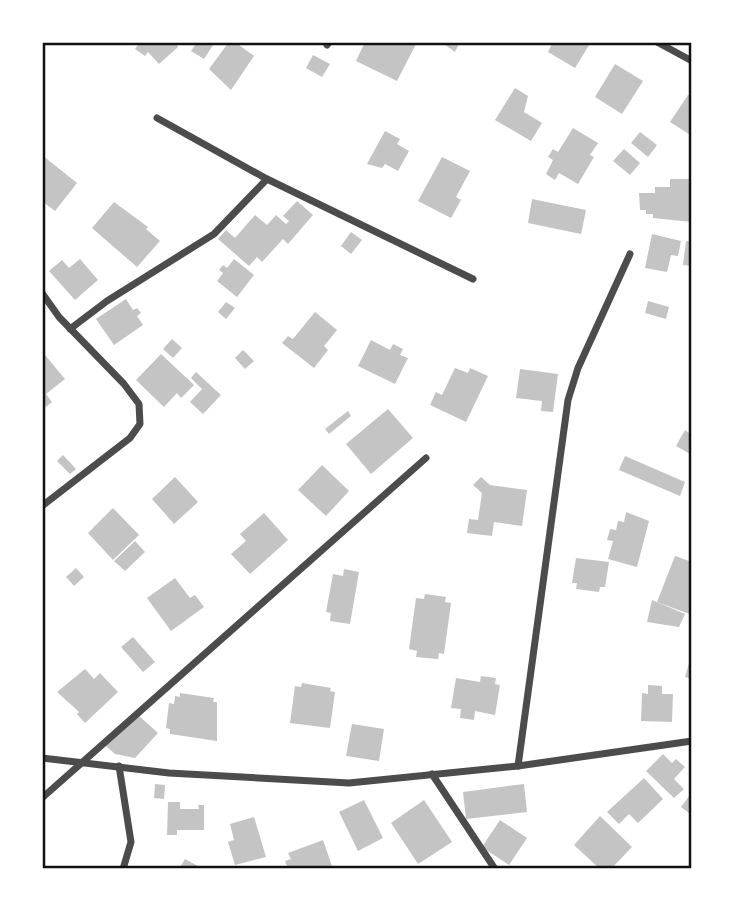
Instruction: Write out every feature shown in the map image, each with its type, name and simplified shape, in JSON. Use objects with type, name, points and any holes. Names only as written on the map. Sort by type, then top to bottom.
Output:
[{"type":"street","points":[[657,42],[692,61]]},
{"type":"street","points":[[157,118],[267,179],[473,279]]},
{"type":"street","points":[[70,329],[107,301],[214,234],[267,179]]},
{"type":"street","points":[[518,765],[568,400],[578,368],[630,254]]},
{"type":"street","points":[[42,293],[70,329],[124,383],[139,404],[140,424],[130,438],[42,506]]},
{"type":"street","points":[[42,798],[426,458]]},
{"type":"street","points":[[42,758],[169,773],[349,783],[518,765],[692,741]]},
{"type":"street","points":[[119,766],[131,842],[123,869]]},
{"type":"street","points":[[432,774],[495,869]]},
{"type":"building","points":[[140,42],[176,42],[178,47],[159,64],[148,52],[145,56],[135,49]]},
{"type":"building","points":[[197,42],[215,42],[204,59],[191,51]]},
{"type":"building","points":[[229,42],[235,42],[254,56],[231,90],[209,69]]},
{"type":"building","points":[[365,42],[416,44],[397,81],[356,61]]},
{"type":"building","points":[[441,42],[460,42],[455,52]]},
{"type":"building","points":[[553,42],[591,42],[575,68],[548,52]]},
{"type":"building","points":[[313,55],[330,64],[322,77],[306,68]]},
{"type":"building","points":[[615,64],[643,81],[622,114],[595,97]]},
{"type":"building","points":[[515,88],[528,96],[524,112],[542,123],[531,141],[495,120]]},
{"type":"building","points":[[688,95],[692,97],[692,136],[670,122]]},
{"type":"building","points":[[573,128],[598,143],[590,155],[594,157],[578,184],[559,173],[555,180],[546,174],[553,160],[548,157],[553,149],[558,152]]},
{"type":"building","points":[[385,131],[400,139],[397,144],[409,151],[398,171],[385,164],[382,168],[367,164]]},
{"type":"building","points":[[640,132],[657,145],[648,157],[631,143]]},
{"type":"building","points":[[624,149],[640,163],[630,175],[613,161]]},
{"type":"building","points":[[42,155],[77,183],[55,211],[42,201]]},
{"type":"building","points":[[442,157],[470,171],[456,197],[461,200],[451,218],[418,201]]},
{"type":"building","points":[[670,179],[692,179],[692,222],[653,218],[653,214],[640,210],[639,193],[655,193],[655,187],[670,187]]},
{"type":"building","points":[[532,199],[586,210],[581,234],[528,223]]},
{"type":"building","points":[[297,201],[313,215],[288,244],[283,239],[262,262],[257,257],[249,266],[218,239],[226,230],[235,238],[255,215],[267,225],[276,215],[286,224],[289,221],[283,216]]},
{"type":"building","points":[[114,202],[148,227],[146,229],[160,241],[137,267],[92,228]]},
{"type":"building","points":[[351,232],[362,240],[351,254],[341,246]]},
{"type":"building","points":[[652,234],[681,241],[678,256],[671,255],[667,272],[645,268]]},
{"type":"building","points":[[686,241],[692,242],[692,266],[683,265]]},
{"type":"building","points":[[80,259],[98,280],[75,300],[49,271],[62,260],[69,268]]},
{"type":"building","points":[[234,259],[254,275],[237,297],[217,281],[223,273],[219,270],[223,265],[227,268]]},
{"type":"building","points":[[126,299],[133,310],[137,308],[141,313],[137,316],[143,325],[114,345],[96,319]]},
{"type":"building","points":[[648,301],[669,307],[666,319],[645,313]]},
{"type":"building","points":[[226,302],[235,308],[226,319],[218,312]]},
{"type":"building","points":[[315,312],[337,330],[324,346],[328,350],[314,368],[282,343],[288,336],[293,339]]},
{"type":"building","points":[[172,339],[182,348],[173,358],[163,349]]},
{"type":"building","points":[[371,340],[390,350],[393,344],[403,349],[400,355],[408,358],[395,384],[358,366]]},
{"type":"building","points":[[243,350],[254,361],[245,369],[235,358]]},
{"type":"building","points":[[161,354],[194,385],[181,398],[177,393],[164,407],[136,380]]},
{"type":"building","points":[[45,355],[65,379],[46,394],[52,402],[46,407],[42,402],[42,358]]},
{"type":"building","points":[[455,368],[468,373],[470,368],[488,376],[466,422],[430,405],[436,392],[442,395]]},
{"type":"building","points":[[520,369],[558,374],[553,412],[541,411],[542,401],[516,398]]},
{"type":"building","points":[[196,372],[221,395],[203,414],[190,402],[202,389],[191,378]]},
{"type":"building","points":[[388,409],[413,438],[371,474],[346,444]]},
{"type":"building","points":[[348,411],[351,416],[329,434],[325,429]]},
{"type":"building","points":[[685,430],[692,435],[692,455],[676,446]]},
{"type":"building","points":[[63,455],[76,469],[70,474],[57,461]]},
{"type":"building","points":[[625,456],[685,482],[680,496],[619,470]]},
{"type":"building","points":[[322,465],[349,491],[326,516],[298,490]]},
{"type":"building","points":[[175,477],[198,502],[174,524],[152,499]]},
{"type":"building","points":[[481,477],[490,485],[527,490],[522,526],[494,522],[492,536],[467,533],[469,519],[478,520],[482,493],[473,485]]},
{"type":"building","points":[[113,508],[139,535],[113,560],[88,533]]},
{"type":"building","points":[[626,512],[649,521],[637,567],[608,559],[613,541],[607,540],[610,529],[616,530],[618,521],[624,522]]},
{"type":"building","points":[[264,513],[288,540],[250,574],[231,554],[246,541],[240,534]]},
{"type":"building","points":[[135,541],[145,552],[125,571],[114,561]]},
{"type":"building","points":[[675,556],[692,562],[692,615],[657,602]]},
{"type":"building","points":[[576,558],[609,562],[605,587],[600,587],[599,592],[576,589],[577,583],[572,583]]},
{"type":"building","points":[[76,568],[84,577],[74,586],[66,577]]},
{"type":"building","points":[[344,569],[359,572],[350,624],[330,621],[331,613],[326,612],[333,574],[343,576]]},
{"type":"building","points":[[175,578],[190,598],[195,595],[204,607],[171,631],[147,598]]},
{"type":"building","points":[[425,594],[446,597],[445,602],[451,603],[444,654],[439,653],[438,659],[416,657],[417,651],[409,649],[416,598],[424,599]]},
{"type":"building","points":[[652,600],[685,614],[679,627],[647,622]]},
{"type":"building","points":[[133,637],[155,662],[143,672],[121,647]]},
{"type":"building","points":[[692,653],[692,679],[685,677]]},
{"type":"building","points":[[85,669],[94,679],[100,673],[118,692],[85,723],[77,714],[79,712],[57,692]]},
{"type":"building","points":[[481,676],[496,678],[495,684],[500,685],[495,715],[475,711],[474,720],[460,718],[461,709],[451,708],[456,678],[480,682]]},
{"type":"building","points":[[302,683],[331,688],[330,691],[335,692],[330,728],[290,723],[295,686],[301,687]]},
{"type":"building","points":[[648,685],[662,686],[662,694],[673,694],[672,722],[641,721],[642,693],[648,694]]},
{"type":"building","points":[[180,693],[214,698],[213,702],[217,702],[217,741],[170,734],[170,729],[166,728],[169,703],[174,704],[175,696],[180,697]]},
{"type":"building","points":[[137,714],[158,733],[135,758],[115,754],[106,746]]},
{"type":"building","points":[[352,724],[384,729],[379,761],[346,756]]},
{"type":"building","points":[[663,754],[672,763],[676,759],[685,767],[674,779],[684,789],[674,798],[646,771]]},
{"type":"building","points":[[644,778],[663,799],[638,823],[629,814],[619,824],[607,812]]},
{"type":"building","points":[[155,784],[165,785],[164,799],[154,798]]},
{"type":"building","points":[[524,784],[527,812],[466,819],[463,792]]},
{"type":"building","points":[[692,792],[692,812],[690,814],[681,807]]},
{"type":"building","points":[[364,800],[383,838],[358,851],[339,812]]},
{"type":"building","points":[[424,800],[452,842],[418,864],[391,823]]},
{"type":"building","points":[[168,802],[180,802],[180,809],[199,809],[198,805],[204,805],[204,830],[177,830],[177,835],[167,835]]},
{"type":"building","points":[[600,816],[632,847],[611,869],[600,869],[574,845]]},
{"type":"building","points":[[254,817],[266,857],[235,865],[228,842],[234,840],[230,824]]},
{"type":"building","points":[[500,820],[527,838],[509,865],[482,847]]},
{"type":"building","points":[[323,840],[333,869],[288,869],[285,861],[291,859],[288,853]]},
{"type":"building","points":[[185,859],[203,869],[179,869]]}]
